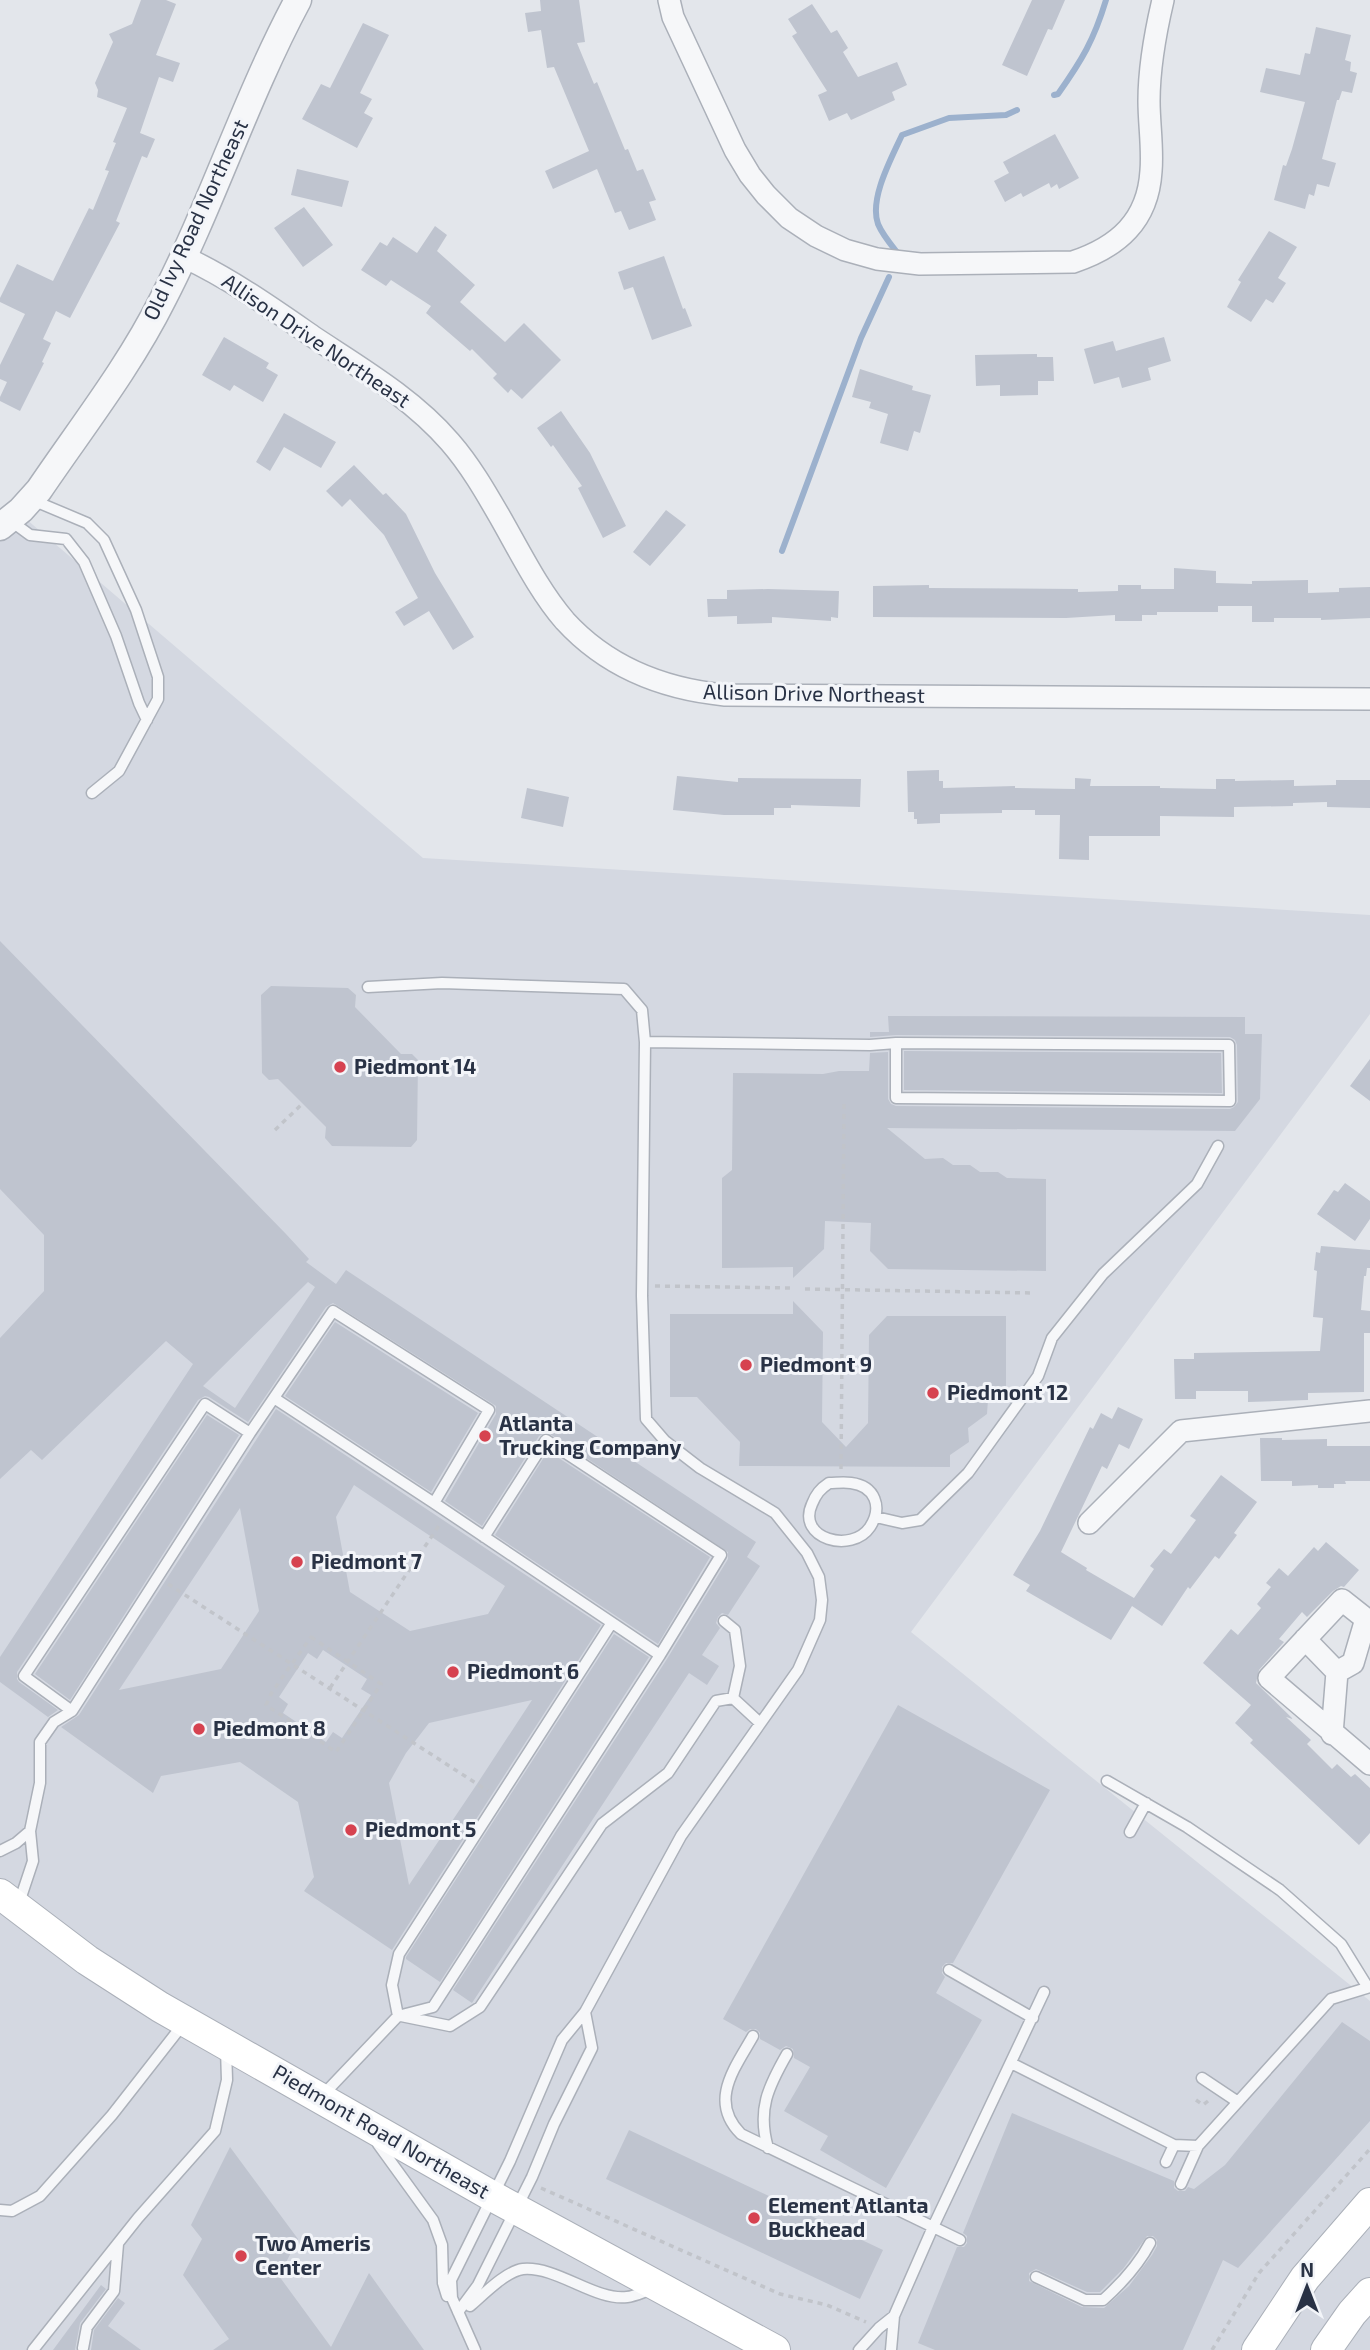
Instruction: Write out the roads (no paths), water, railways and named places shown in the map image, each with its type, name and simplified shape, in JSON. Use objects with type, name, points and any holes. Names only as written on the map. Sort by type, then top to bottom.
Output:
[{"type":"main road","name":"Piedmont Road Northeast","points":[[9,1901],[87,1960],[185,2021],[504,2202],[775,2350]]},
{"type":"main road","points":[[1234,2350],[1264,2338],[1305,2278],[1370,2203]]},
{"type":"main road","points":[[1326,2350],[1370,2293]]},
{"type":"street","name":"Old Ivy Road Northeast","points":[[5,523],[39,490],[137,346],[184,257],[272,49],[298,0]]},
{"type":"street","points":[[669,0],[673,17],[735,150],[766,195],[800,225],[845,250],[877,259],[920,264],[1073,262],[1097,254],[1118,241],[1135,222],[1146,200],[1152,171],[1150,68],[1163,0]]},
{"type":"street","name":"Allison Drive Northeast","points":[[184,257],[229,280],[388,387],[423,414],[450,442],[473,472],[544,592],[564,620],[607,657],[654,682],[691,692],[725,695],[1370,699]]},
{"type":"street","points":[[1089,1523],[1181,1431],[1370,1411]]},
{"type":"street","points":[[1337,1672],[1353,1663],[1366,1619],[1342,1600],[1269,1678],[1370,1764]]},
{"type":"street","points":[[1306,1639],[1337,1672],[1332,1734]]},
{"type":"lane","points":[[30,499],[87,523],[104,540],[136,610],[158,677],[158,699],[119,771],[92,793]]},
{"type":"lane","points":[[5,523],[30,534],[66,539],[84,562],[116,636],[147,720]]},
{"type":"lane","points":[[369,987],[442,983],[624,989],[642,1010],[645,1042],[642,1286],[646,1419],[665,1441],[700,1468],[775,1513],[802,1547],[819,1577],[822,1600],[820,1620],[798,1670],[681,1836],[585,2012],[562,2040],[510,2161],[504,2202],[474,2293],[458,2312]]},
{"type":"lane","points":[[645,1042],[896,1043],[1229,1045],[1230,1101],[896,1098],[896,1043]]},
{"type":"lane","points":[[876,1517],[902,1523],[920,1520],[968,1473],[1038,1376],[1052,1338],[1104,1274],[1197,1184],[1218,1146]]},
{"type":"lane","points":[[9,1901],[33,1861],[30,1831],[40,1783],[40,1742],[54,1722],[72,1711],[250,1433],[332,1311],[489,1410],[434,1503]]},
{"type":"lane","points":[[274,1398],[660,1655]]},
{"type":"lane","points":[[72,1711],[24,1676],[205,1404],[250,1433]]},
{"type":"lane","points":[[321,2098],[398,2016],[433,2007],[660,1655],[720,1555],[547,1440],[484,1538]]},
{"type":"lane","points":[[829,1483],[852,1483],[864,1487],[874,1495],[878,1508],[876,1517],[867,1531],[857,1539],[835,1541],[817,1533],[810,1524],[808,1515],[820,1489],[829,1483]]},
{"type":"lane","points":[[802,1547],[817,1533]]},
{"type":"lane","points":[[724,1621],[735,1630],[740,1666],[733,1698]]},
{"type":"lane","points":[[398,2016],[392,1985],[399,1954],[611,1624]]},
{"type":"lane","points":[[733,1698],[760,1723]]},
{"type":"lane","points":[[398,2016],[450,2026],[480,2007],[602,1824],[668,1773],[716,1701],[733,1698]]},
{"type":"lane","points":[[1107,1781],[1187,1827],[1279,1889],[1341,1944],[1369,1987],[1331,2000],[1198,2146],[1181,2184]]},
{"type":"lane","points":[[1130,1832],[1146,1803]]},
{"type":"lane","points":[[0,1852],[30,1831]]},
{"type":"lane","points":[[949,1970],[1033,2018]]},
{"type":"lane","points":[[891,2350],[894,2316],[933,2227],[1044,1993]]},
{"type":"lane","points":[[475,2350],[452,2298],[450,2280],[504,2202],[532,2177],[554,2123],[592,2048],[585,2012]]},
{"type":"lane","points":[[0,2210],[12,2211],[40,2196],[112,2115],[185,2021]]},
{"type":"lane","points":[[753,2036],[727,2085],[725,2098],[727,2114],[732,2125],[741,2134],[960,2240]]},
{"type":"lane","points":[[33,2350],[138,2218],[215,2131],[227,2080],[226,2044]]},
{"type":"lane","points":[[768,2148],[763,2131],[764,2107],[770,2084],[788,2054]]},
{"type":"lane","points":[[1011,2063],[1174,2145],[1198,2146]]},
{"type":"lane","points":[[1202,2078],[1238,2102]]},
{"type":"lane","points":[[356,2118],[388,2155],[433,2220],[442,2245],[443,2283],[449,2304],[458,2312]]},
{"type":"lane","points":[[1166,2162],[1174,2145]]},
{"type":"lane","points":[[1036,2277],[1084,2300],[1103,2300],[1122,2283],[1150,2243]]},
{"type":"lane","points":[[83,2348],[87,2327],[114,2291],[118,2244]]},
{"type":"lane","points":[[458,2312],[470,2306],[497,2282],[523,2269],[556,2274],[597,2292],[626,2298],[657,2287]]},
{"type":"lane","points":[[859,2350],[894,2316]]},
{"type":"waterway","points":[[1054,95],[1058,94],[1074,71],[1097,27],[1106,0]]},
{"type":"waterway","points":[[900,256],[878,224],[876,203],[887,167],[902,135],[949,118],[1006,115],[1017,110]]},
{"type":"waterway","points":[[782,551],[861,338],[889,277]]},
{"type":"place","name":"Piedmont 14","points":[[340,1067]]},
{"type":"place","name":"Piedmont 9","points":[[746,1365]]},
{"type":"place","name":"Piedmont 12","points":[[933,1393]]},
{"type":"place","name":"Atlanta Trucking Company","points":[[485,1436]]},
{"type":"place","name":"Piedmont 7","points":[[297,1562]]},
{"type":"place","name":"Piedmont 6","points":[[453,1672]]},
{"type":"place","name":"Piedmont 8","points":[[199,1729]]},
{"type":"place","name":"Piedmont 5","points":[[351,1830]]},
{"type":"place","name":"Element Atlanta Buckhead","points":[[754,2218]]},
{"type":"place","name":"Two Ameris Center","points":[[241,2256]]}]
